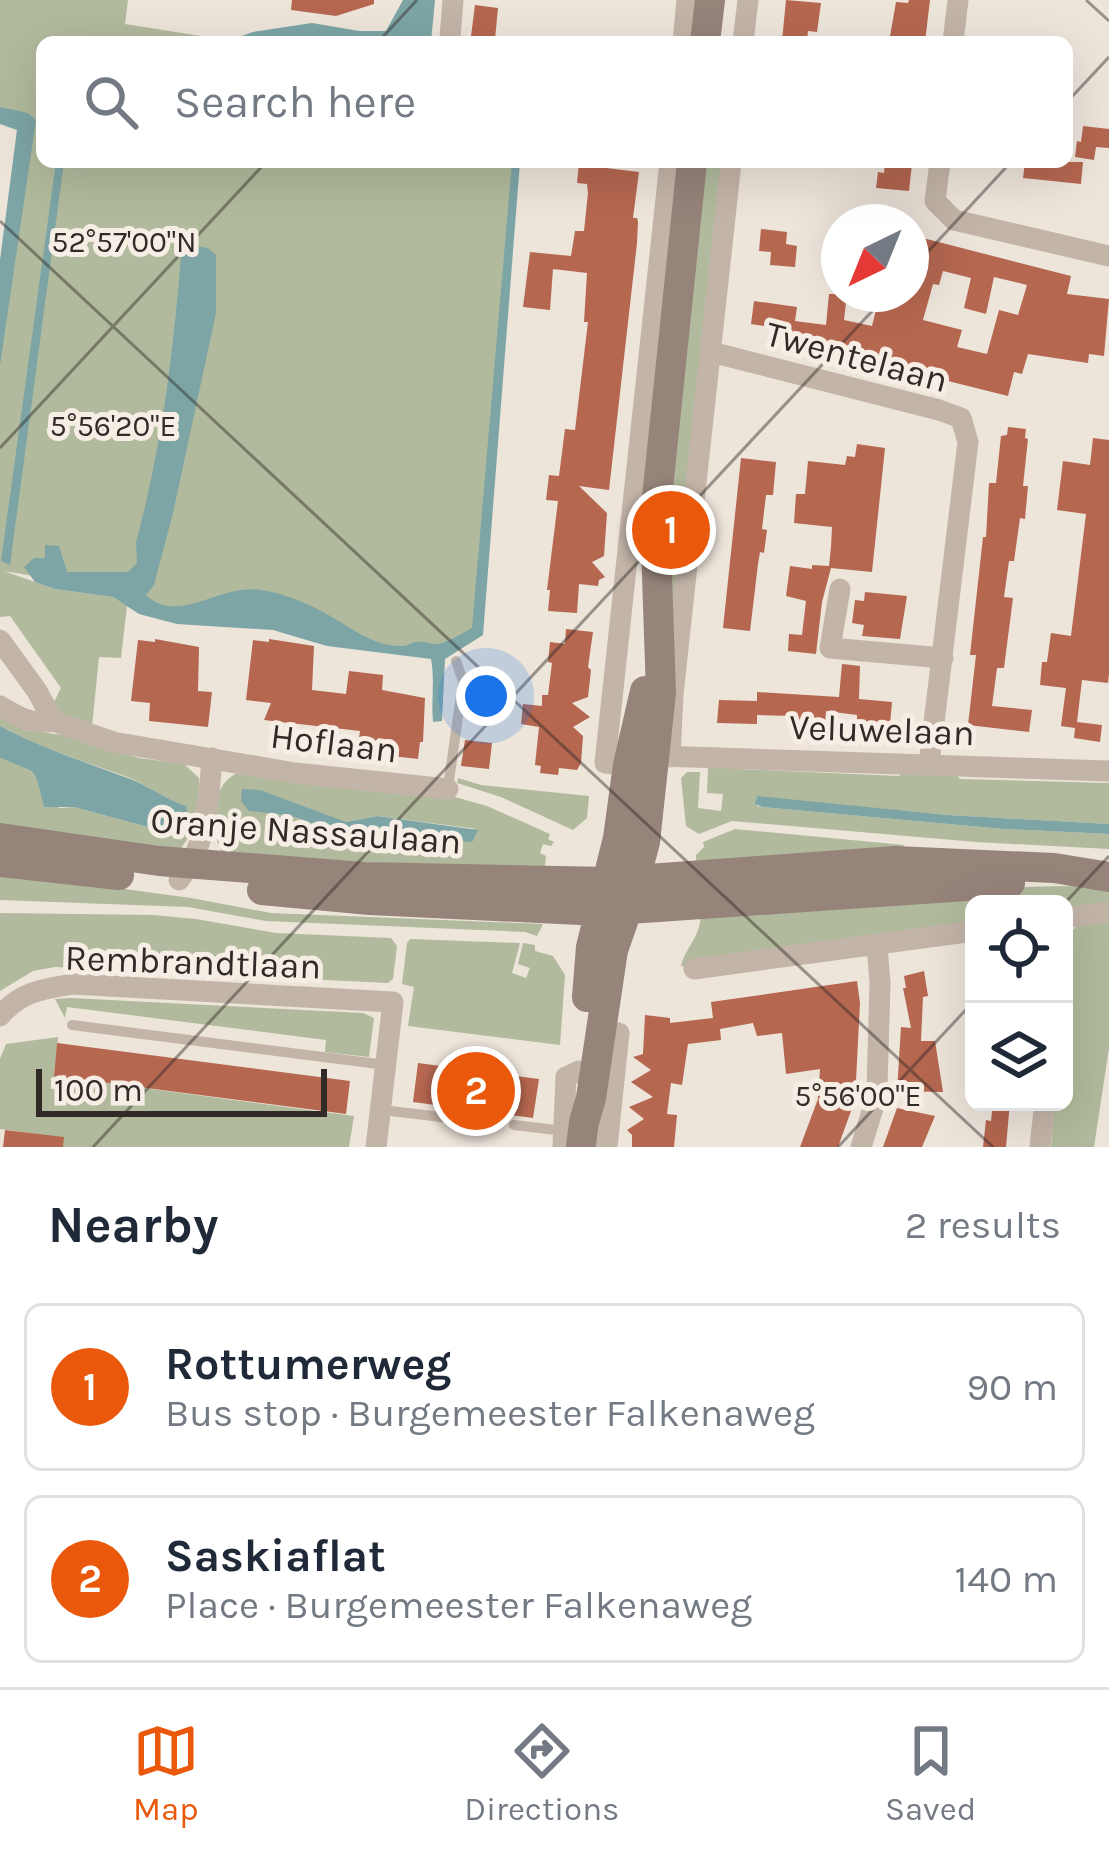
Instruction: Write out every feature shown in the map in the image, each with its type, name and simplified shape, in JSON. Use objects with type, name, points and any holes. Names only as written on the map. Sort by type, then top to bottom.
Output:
[{"type":"main road","points":[[706,36],[710,0]]},
{"type":"main road","points":[[573,1137],[592,947],[645,842],[650,759],[661,693],[655,517],[691,168]]},
{"type":"main road","name":"Oranje Nassaulaan","points":[[0,838],[186,872]]},
{"type":"main road","name":"Oranje Nassaulaan","points":[[0,862],[364,877],[617,896],[796,867],[895,862],[1054,868],[1102,876]]},
{"type":"main road","points":[[573,1137],[591,1097],[617,896]]},
{"type":"street","points":[[450,36],[453,0]]},
{"type":"street","points":[[684,36],[687,0]]},
{"type":"street","points":[[744,36],[748,0]]},
{"type":"street","points":[[954,36],[958,0]]},
{"type":"street","points":[[669,168],[604,763],[650,759],[673,694],[730,168]]},
{"type":"street","points":[[939,168],[935,201],[954,220],[1109,256]]},
{"type":"street","name":"Twentelaan","points":[[710,352],[961,418],[968,442],[929,764]]},
{"type":"street","points":[[623,589],[656,593]]},
{"type":"street","points":[[840,589],[830,648],[943,658]]},
{"type":"street","points":[[0,640],[53,721]]},
{"type":"street","name":"Hoflaan","points":[[0,706],[26,720],[53,721],[113,742],[295,773],[448,789]]},
{"type":"street","name":"Veluwelaan","points":[[650,759],[716,756],[1109,771]]},
{"type":"street","points":[[186,872],[204,834],[212,758]]},
{"type":"street","points":[[1073,917],[1109,912]]},
{"type":"street","points":[[694,969],[965,933]]},
{"type":"street","points":[[861,1147],[877,1088],[877,945]]},
{"type":"street","name":"Rembrandtlaan","points":[[0,1016],[13,1000],[73,984],[393,1002],[386,1065]]},
{"type":"street","points":[[602,1030],[619,1033],[607,1147]]},
{"type":"street","points":[[376,1147],[386,1065]]},
{"type":"street","points":[[1040,1147],[1044,1111]]},
{"type":"lane","points":[[448,789],[463,681],[456,661]]},
{"type":"lane","name":"Rembrandtlaan","points":[[72,1025],[386,1065]]},
{"type":"lane","points":[[382,1110],[492,1123]]},
{"type":"lane","points":[[514,1125],[573,1137]]},
{"type":"green space","points":[[0,0],[128,0],[125,24],[201,36],[36,36],[36,168],[516,168],[478,629],[441,651],[377,648],[298,614],[156,612],[93,586],[4,571],[55,589],[113,597],[127,606],[121,658],[99,657],[92,727],[60,715],[53,704],[61,688],[10,616],[0,617],[0,307],[26,122],[0,116]]},
{"type":"green space","points":[[701,168],[724,168],[672,638],[666,519]]},
{"type":"green space","points":[[0,715],[24,730],[184,764],[199,778],[199,797],[190,834],[180,849],[0,832],[0,758],[31,772],[40,790],[60,808],[74,807],[183,833],[186,806],[125,776],[15,734],[0,726]]},
{"type":"green space","points":[[729,761],[737,769],[899,776],[907,768],[952,770],[960,779],[1109,783],[1109,824],[756,797],[757,806],[762,807],[1109,834],[1109,849],[732,821],[699,834],[686,826],[681,778],[687,772],[700,772],[698,808],[721,811],[723,794],[707,793],[708,768]]},
{"type":"green space","points":[[240,772],[455,797],[550,834],[548,839],[554,842],[543,844],[540,853],[546,856],[544,875],[222,852],[215,830],[215,806],[230,777]],"holes":[[[274,814],[346,822],[377,816],[477,829],[349,836]]]},
{"type":"green space","points":[[458,778],[481,785],[589,796],[587,818],[573,830],[457,783]]},
{"type":"green space","points":[[735,829],[904,845],[696,862],[703,842]]},
{"type":"green space","points":[[0,872],[271,913],[543,924],[537,936],[266,921],[188,907],[0,900]]},
{"type":"green space","points":[[1109,886],[1109,906],[1073,909],[1073,895],[965,895],[965,925],[681,966],[699,928],[701,911]]},
{"type":"green space","points":[[0,913],[153,915],[276,933],[391,938],[397,946],[393,979],[388,983],[55,967],[33,971],[0,991]]},
{"type":"green space","points":[[1109,919],[1109,1048],[1094,1147],[1051,1147],[1054,1111],[1073,1111],[1073,930],[1080,923]]},
{"type":"green space","points":[[410,939],[520,943],[512,973],[526,978],[530,968],[518,964],[523,943],[553,956],[565,975],[560,1045],[408,1026],[414,987],[402,984]]},
{"type":"green space","points":[[55,999],[363,1013],[374,1018],[369,1057],[325,1052],[326,1040],[67,1007],[65,1018]]},
{"type":"green space","points":[[58,1037],[54,1076],[354,1116],[349,1147],[37,1147],[38,1134],[0,1129],[0,1059],[6,1044]]},
{"type":"water","points":[[403,0],[435,0],[432,36],[241,36],[312,23],[386,31]]},
{"type":"water","points":[[0,107],[28,113],[36,120],[0,365],[0,260],[17,130],[0,124]]},
{"type":"water","points":[[55,168],[63,168],[10,565],[1,561]]},
{"type":"water","points":[[511,168],[520,168],[483,635],[445,659],[442,721],[433,722],[431,659],[327,646],[273,630],[177,624],[139,614],[113,597],[35,582],[24,567],[34,558],[45,558],[45,545],[59,546],[67,572],[128,572],[137,563],[136,542],[166,394],[182,244],[208,248],[216,255],[216,313],[173,513],[154,585],[146,595],[172,606],[246,589],[269,591],[390,645],[441,643],[472,628]]},
{"type":"water","points":[[0,726],[186,806],[183,833],[74,807],[44,807],[33,773],[0,758]]},
{"type":"water","points":[[242,789],[260,790],[346,822],[377,816],[478,830],[472,842],[339,836],[300,819],[249,811],[241,801]]},
{"type":"water","points":[[757,796],[948,815],[1109,824],[1109,834],[762,807],[755,804]]},
{"type":"building","points":[[292,0],[374,0],[374,4],[336,16],[291,10]]},
{"type":"building","points":[[786,0],[821,3],[817,32],[782,36]]},
{"type":"building","points":[[930,0],[926,36],[890,36],[896,2]]},
{"type":"building","points":[[475,5],[498,8],[495,36],[471,36]]},
{"type":"building","points":[[1083,126],[1109,129],[1109,148],[1096,147],[1094,160],[1075,157]]},
{"type":"building","points":[[1073,162],[1083,162],[1081,184],[1023,178],[1024,168],[1073,168]]},
{"type":"building","points":[[578,168],[639,172],[633,218],[638,222],[637,243],[609,490],[579,486],[607,513],[604,556],[592,562],[605,577],[598,586],[579,584],[577,613],[548,611],[558,501],[546,500],[549,475],[559,476],[565,429],[575,430],[588,322],[584,322],[587,273],[553,269],[550,310],[523,307],[530,252],[571,256],[575,231],[584,231],[587,184],[577,183]]},
{"type":"building","points":[[884,168],[912,168],[909,191],[876,188],[878,172],[884,173]]},
{"type":"building","points":[[761,229],[787,232],[786,244],[797,246],[795,267],[770,265],[771,252],[759,251]]},
{"type":"building","points":[[929,240],[1071,276],[1067,294],[1109,299],[1104,356],[1089,354],[1088,363],[1028,354],[1022,374],[1014,372],[1008,396],[832,352],[834,345],[776,337],[778,328],[751,324],[754,301],[797,307],[795,321],[826,325],[827,312],[845,312],[844,320],[872,326],[876,312],[925,312],[923,320],[962,330],[957,347],[987,354],[999,310],[1018,315],[1027,285],[994,277],[986,314],[964,308],[971,278],[943,271],[929,298]]},
{"type":"building","points":[[1008,427],[1026,429],[1023,486],[1028,486],[1025,519],[1020,518],[1014,561],[1009,561],[1004,597],[1013,598],[1004,668],[997,668],[992,706],[1032,710],[1029,732],[968,725],[976,655],[970,655],[989,483],[996,483],[1001,436],[1007,435]]},
{"type":"building","points":[[1093,438],[1109,440],[1109,674],[1108,683],[1082,680],[1077,722],[1102,725],[1100,742],[1074,738],[1075,728],[1061,726],[1066,688],[1040,685],[1051,633],[1071,636],[1086,514],[1057,510],[1063,461],[1090,465]]},
{"type":"building","points":[[857,444],[885,448],[872,572],[831,568],[816,654],[788,651],[789,634],[802,635],[806,601],[786,596],[790,566],[829,566],[831,547],[832,527],[794,523],[796,494],[805,494],[808,461],[845,465],[847,456],[855,457]]},
{"type":"building","points":[[741,458],[776,462],[773,495],[766,495],[762,529],[767,530],[750,631],[723,628]]},
{"type":"building","points":[[865,592],[907,596],[900,639],[862,636],[864,625],[852,623],[855,600],[864,601]]},
{"type":"building","points":[[566,629],[593,632],[588,697],[572,703],[590,717],[573,727],[583,736],[577,770],[540,773],[541,766],[535,765],[539,727],[521,724],[523,704],[542,706],[552,663],[548,662],[550,642],[565,644]]},
{"type":"building","points":[[138,640],[199,647],[198,691],[212,692],[208,727],[149,721],[150,703],[131,701]]},
{"type":"building","points":[[253,640],[314,646],[312,690],[346,694],[349,671],[383,675],[382,690],[425,698],[418,759],[357,752],[360,731],[264,720],[271,703],[246,700]]},
{"type":"building","points":[[842,664],[860,666],[859,699],[892,702],[890,725],[857,723],[857,715],[826,711],[825,727],[795,726],[796,716],[757,715],[757,724],[717,723],[719,700],[757,701],[757,692],[839,697]]},
{"type":"building","points":[[465,740],[492,743],[489,769],[461,766]]},
{"type":"building","points":[[924,971],[928,996],[923,997],[921,1041],[935,1041],[943,1092],[897,1091],[901,1027],[911,1028],[904,976]]},
{"type":"building","points":[[857,981],[855,1100],[838,1147],[800,1147],[818,1099],[820,1069],[786,1074],[782,1033],[757,1036],[753,1023],[720,1029],[721,1040],[688,1044],[682,1085],[671,1083],[667,1114],[677,1115],[674,1147],[632,1147],[627,1130],[644,1119],[629,1107],[653,1097],[631,1082],[651,1070],[633,1057],[643,1054],[645,1015],[670,1018],[670,1023],[713,1018],[711,1002]]},
{"type":"building","points":[[57,1043],[350,1081],[346,1114],[54,1076]]},
{"type":"building","points":[[418,1063],[539,1079],[533,1118],[413,1102]]},
{"type":"building","points":[[897,1108],[935,1116],[922,1147],[883,1147]]},
{"type":"building","points":[[992,1111],[1009,1111],[1006,1147],[983,1147],[986,1120],[991,1121]]},
{"type":"building","points":[[5,1130],[64,1137],[63,1147],[3,1147]]},
{"type":"place","name":"Rottumerweg","points":[[671,530]]},
{"type":"place","name":"Saskiaflat","points":[[476,1091]]}]
